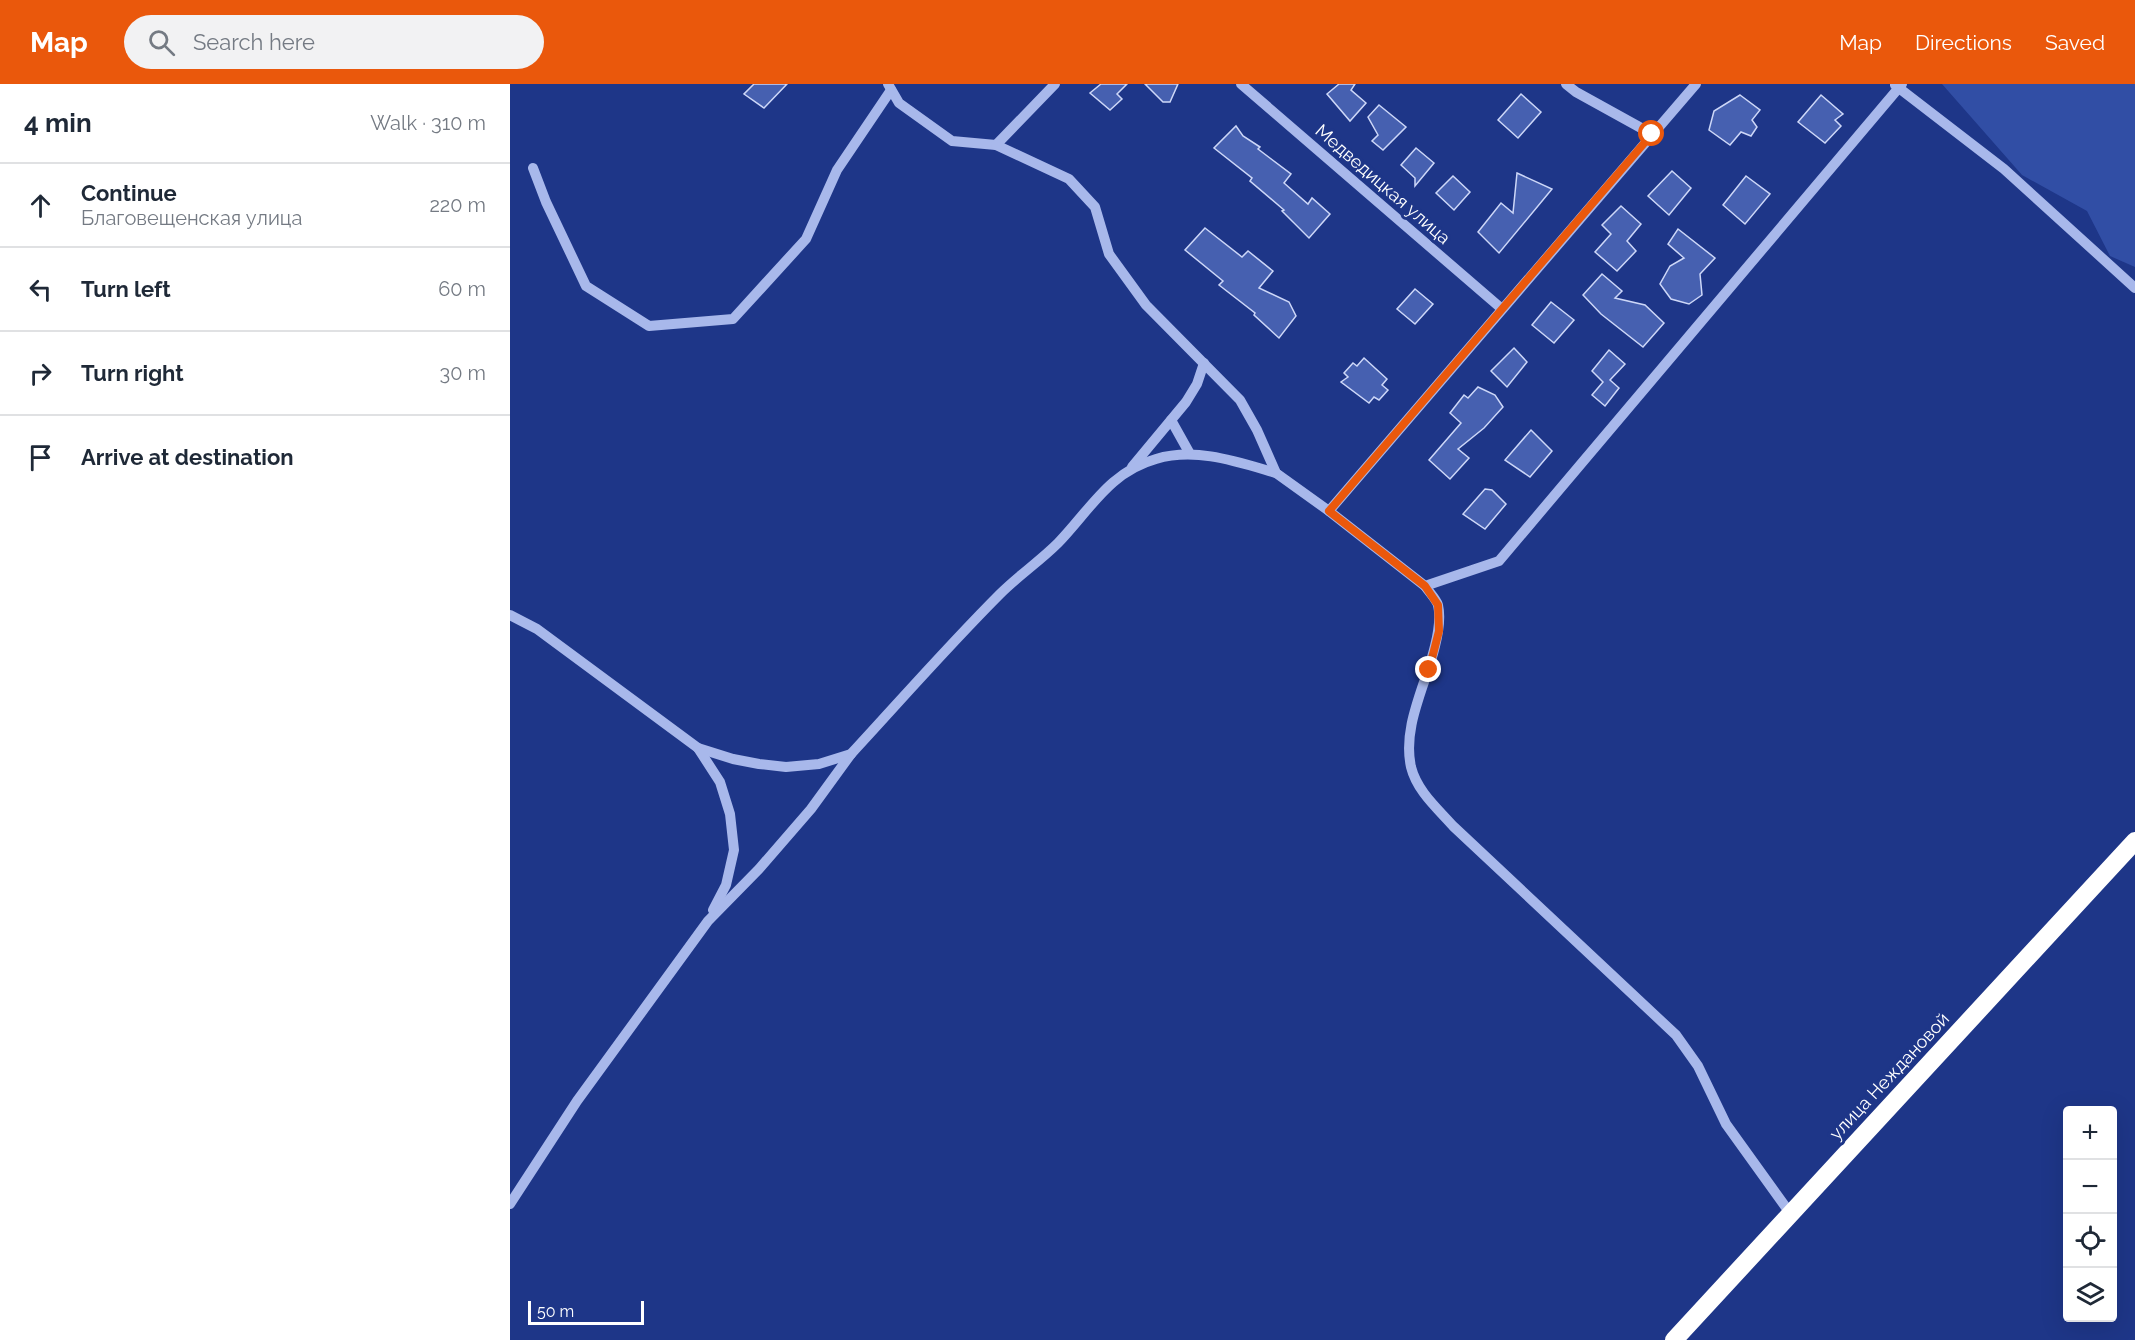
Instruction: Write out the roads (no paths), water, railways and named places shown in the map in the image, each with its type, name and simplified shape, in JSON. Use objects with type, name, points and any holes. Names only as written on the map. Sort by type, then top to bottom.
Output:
[{"type":"highway","name":"улица Неждановой","points":[[1674,1340],[2135,841]]},
{"type":"street","points":[[996,145],[1055,84]]},
{"type":"street","name":"Медведицкая улица","points":[[1241,84],[1502,309]]},
{"type":"street","points":[[1566,84],[1576,92],[1652,134]]},
{"type":"street","points":[[1329,511],[1696,84]]},
{"type":"street","points":[[1425,586],[1499,561],[1898,85],[2004,169],[2135,288]]},
{"type":"street","points":[[533,168],[546,202],[585,286],[649,326],[733,319],[806,239],[837,170],[890,87],[899,104],[952,141],[996,145],[1069,179],[1095,207],[1109,254],[1146,305],[1240,400],[1257,430],[1276,473]]},
{"type":"street","points":[[1132,468],[1186,402],[1197,384],[1204,363]]},
{"type":"street","points":[[1171,420],[1190,454]]},
{"type":"street","points":[[510,1204],[577,1101],[708,921],[759,869],[811,808],[851,754],[1001,593],[1057,544],[1113,480],[1132,468],[1157,458],[1190,454],[1224,458],[1276,473],[1425,586],[1438,605],[1439,631],[1414,716],[1409,742],[1411,768],[1423,794],[1461,834],[1676,1035],[1698,1066],[1726,1124],[1790,1213]]},
{"type":"street","points":[[510,615],[537,629],[698,748],[733,759],[786,767],[819,764],[851,754]]},
{"type":"street","points":[[698,748],[720,782],[730,814],[734,850],[726,885],[708,921]]}]
